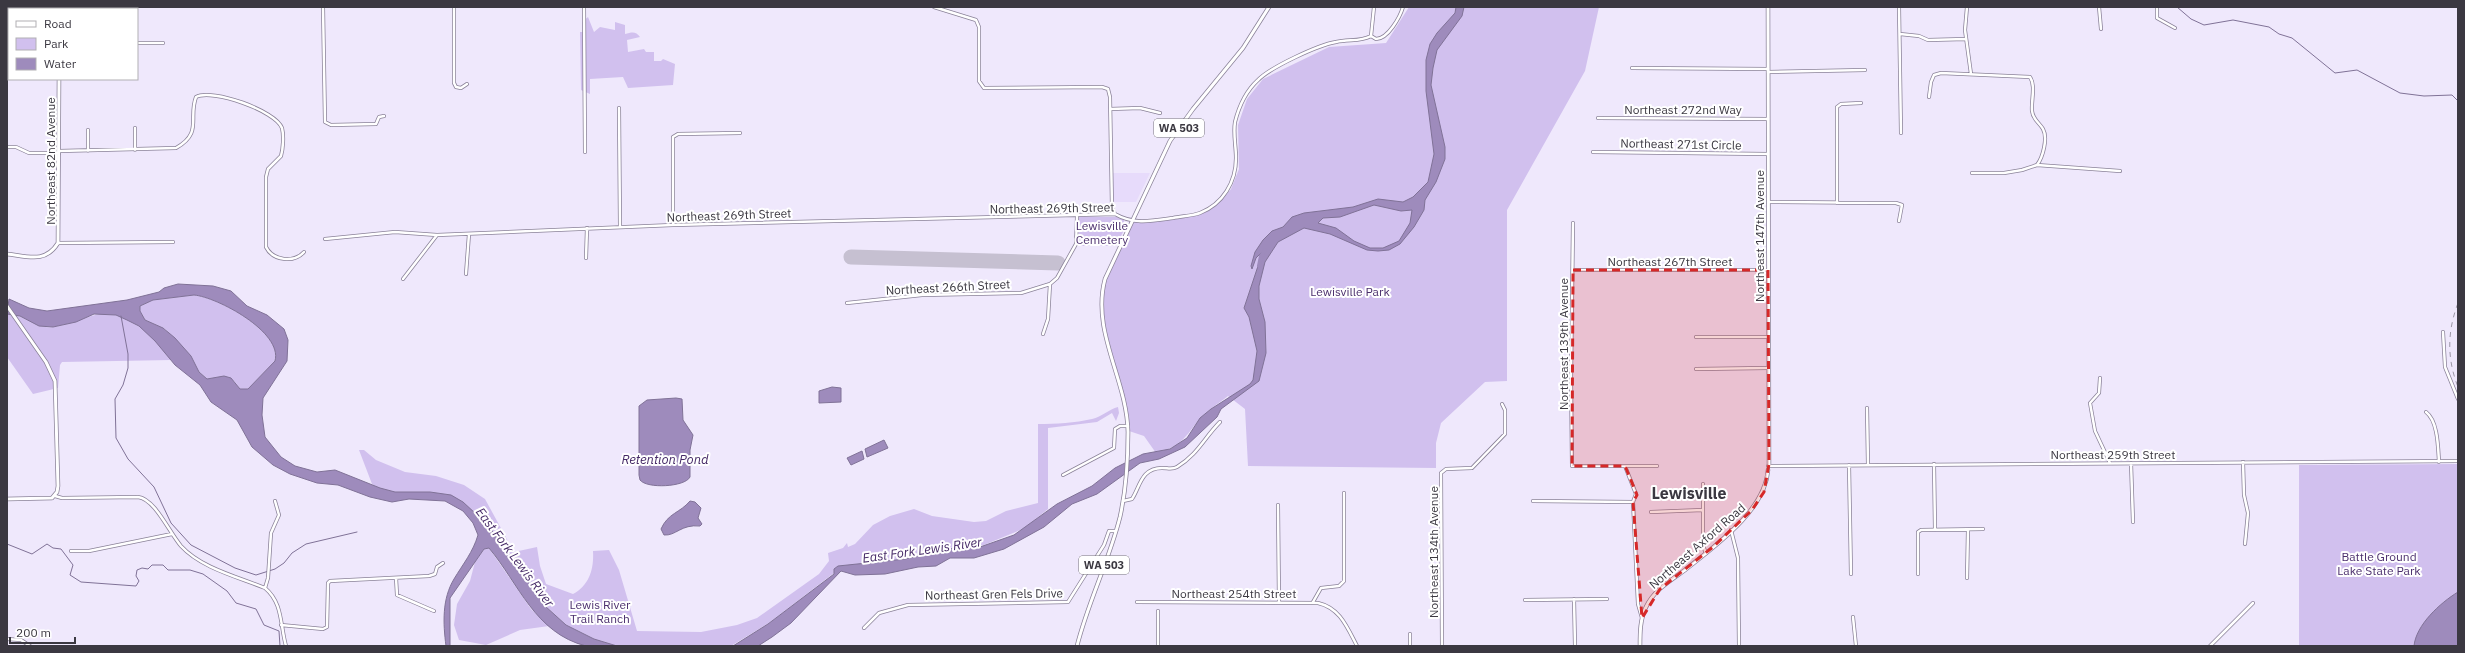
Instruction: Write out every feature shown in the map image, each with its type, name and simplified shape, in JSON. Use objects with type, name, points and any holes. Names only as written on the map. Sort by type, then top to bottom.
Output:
[{"type":"main road","name":"WA 503","points":[[1077,646],[1115,531],[1123,501],[1127,457],[1128,426],[1121,386],[1104,333],[1101,305],[1105,279],[1172,138],[1193,109],[1244,48],[1269,7]]},
{"type":"main road","name":"Northeast 147th Avenue","points":[[1768,7],[1768,467]]},
{"type":"main road","name":"Northeast 82nd Avenue","points":[[58,243],[59,80]]},
{"type":"main road","points":[[7,254],[32,258],[42,257],[50,253],[58,243]]},
{"type":"main road","points":[[7,306],[46,362],[55,381],[58,486],[55,496],[49,499],[7,499]]},
{"type":"main road","name":"Northeast Axford Road","points":[[1642,618],[1646,606],[1660,589],[1706,553],[1731,530],[1759,500],[1767,483],[1768,467]]},
{"type":"main road","points":[[1640,646],[1642,618]]},
{"type":"street","points":[[324,7],[324,122],[331,125],[376,124],[379,117],[384,116]]},
{"type":"street","points":[[454,7],[454,83],[456,87],[461,88],[467,84]]},
{"type":"street","points":[[584,7],[585,152]]},
{"type":"street","points":[[934,7],[976,20],[979,27],[979,81],[982,86],[987,89],[1106,88],[1110,94],[1111,203],[1114,214]]},
{"type":"street","points":[[1371,36],[1374,7]]},
{"type":"street","name":"Northeast 269th Street","points":[[325,239],[395,232],[437,235],[673,225],[1114,214],[1145,223],[1194,214],[1206,210],[1222,198],[1230,188],[1234,175],[1236,159],[1235,123],[1248,89],[1267,72],[1319,47],[1338,41],[1360,40],[1371,36],[1376,39],[1382,38],[1397,20],[1404,7]]},
{"type":"street","points":[[1899,7],[1901,133]]},
{"type":"street","points":[[1968,7],[1966,40],[1972,74]]},
{"type":"street","points":[[2099,7],[2101,29]]},
{"type":"street","points":[[2157,7],[2157,18],[2175,28]]},
{"type":"street","points":[[1900,34],[1919,36],[1928,40],[1966,40]]},
{"type":"street","points":[[138,43],[163,43]]},
{"type":"street","points":[[1632,68],[1768,71],[1865,70]]},
{"type":"street","points":[[1929,97],[1931,82],[1934,76],[1941,73],[2026,75],[2030,77],[2033,83],[2033,116],[2042,128],[2045,135],[2043,151],[2037,165]]},
{"type":"street","points":[[7,147],[16,147],[29,153],[163,150],[182,145],[191,134],[194,127],[196,97],[222,96],[248,106],[276,121],[282,128],[281,156],[268,168],[266,177],[266,243],[270,254],[279,258],[297,258],[304,252]]},
{"type":"street","points":[[1837,203],[1837,107],[1841,104],[1861,103]]},
{"type":"street","points":[[619,108],[620,227]]},
{"type":"street","points":[[1110,109],[1143,109],[1160,113]]},
{"type":"street","name":"Northeast 272nd Way","points":[[1598,118],[1768,119]]},
{"type":"street","points":[[135,128],[135,150]]},
{"type":"street","points":[[88,130],[88,151]]},
{"type":"street","points":[[673,225],[673,137],[678,134],[740,133]]},
{"type":"street","name":"Northeast 271st Circle","points":[[1594,152],[1768,154]]},
{"type":"street","points":[[1972,173],[2004,173],[2022,170],[2037,165],[2120,171]]},
{"type":"street","points":[[1768,202],[1896,203],[1902,205],[1899,221]]},
{"type":"street","points":[[1043,334],[1048,319],[1050,284],[1057,278],[1076,244],[1076,216]]},
{"type":"street","name":"Northeast 139th Avenue","points":[[1573,223],[1570,379],[1572,466],[1626,466]]},
{"type":"street","points":[[586,258],[587,228]]},
{"type":"street","points":[[466,274],[469,234]]},
{"type":"street","points":[[403,279],[437,235]]},
{"type":"street","points":[[58,243],[173,242]]},
{"type":"street","name":"Northeast 267th Street","points":[[1573,270],[1768,270]]},
{"type":"street","name":"Northeast 266th Street","points":[[847,303],[922,295],[1021,293],[1050,284]]},
{"type":"street","points":[[2443,332],[2445,367],[2458,399]]},
{"type":"street","points":[[1696,338],[1768,337]]},
{"type":"street","points":[[1696,369],[1768,368]]},
{"type":"street","points":[[2100,378],[2099,393],[2090,403],[2091,417],[2110,463]]},
{"type":"street","name":"Northeast 134th Avenue","points":[[1442,646],[1441,472],[1446,469],[1472,468],[1505,434],[1505,410],[1502,404]]},
{"type":"street","points":[[1867,408],[1868,465]]},
{"type":"street","points":[[2426,412],[2430,415],[2434,426],[2439,462]]},
{"type":"street","points":[[1123,501],[1132,500],[1139,482],[1148,473],[1161,468],[1177,468],[1199,450],[1208,434],[1220,422]]},
{"type":"street","points":[[1063,475],[1114,448],[1116,429],[1120,426],[1128,426]]},
{"type":"street","points":[[2243,462],[2244,495],[2248,513],[2245,544]]},
{"type":"street","name":"Northeast 259th Street","points":[[1768,467],[1934,464],[2458,462]]},
{"type":"street","points":[[2131,463],[2133,522]]},
{"type":"street","points":[[1934,464],[1935,529]]},
{"type":"street","points":[[1849,465],[1851,574]]},
{"type":"street","points":[[1642,618],[1638,604],[1633,502],[1636,494],[1626,466],[1657,466]]},
{"type":"street","points":[[1703,484],[1703,546],[1706,553]]},
{"type":"street","points":[[1314,602],[1316,594],[1321,588],[1339,586],[1344,581],[1344,493]]},
{"type":"street","points":[[55,496],[62,498],[138,496],[150,503],[172,534],[193,557],[265,588],[278,604],[286,646]]},
{"type":"street","points":[[265,588],[268,578],[271,533],[279,515],[275,500]]},
{"type":"street","points":[[1533,501],[1633,502]]},
{"type":"street","points":[[1278,505],[1279,602]]},
{"type":"street","points":[[1651,512],[1703,510]]},
{"type":"street","points":[[1918,574],[1918,532],[1921,530],[1935,529],[1983,529]]},
{"type":"street","points":[[1731,530],[1738,558],[1739,646]]},
{"type":"street","points":[[1967,578],[1968,530]]},
{"type":"street","name":"Northeast Gren Fels Drive","points":[[864,628],[879,613],[908,605],[1065,603],[1070,600],[1096,555],[1104,545],[1109,531],[1115,531]]},
{"type":"street","points":[[71,551],[89,551],[172,534]]},
{"type":"street","points":[[281,625],[323,629],[327,627],[328,583],[334,580],[432,576],[443,563]]},
{"type":"street","points":[[396,578],[397,595],[434,611]]},
{"type":"street","points":[[1574,599],[1575,646]]},
{"type":"street","points":[[1524,600],[1607,599]]},
{"type":"street","name":"Northeast 254th Street","points":[[1137,602],[1314,602],[1330,607],[1344,620],[1357,646]]},
{"type":"street","points":[[2210,646],[2253,603]]},
{"type":"street","points":[[1158,611],[1158,646]]},
{"type":"street","points":[[1853,617],[1856,646]]},
{"type":"street","points":[[1410,634],[1410,646]]},
{"type":"street","points":[[7,639],[21,640],[30,646]]},
{"type":"highlighted area","points":[[1573,270],[1768,270],[1769,464],[1764,492],[1752,510],[1713,547],[1660,589],[1642,618],[1633,502],[1637,495],[1625,466],[1572,466]]},
{"type":"shaded area","points":[[1113,173],[1150,173],[1136,202],[1113,202]]},
{"type":"green space","name":"Lewisville Park","points":[[1409,7],[1599,7],[1585,71],[1507,210],[1507,381],[1485,382],[1441,423],[1436,443],[1436,468],[1248,466],[1245,409],[1228,396],[1209,410],[1177,445],[1156,453],[1144,436],[1129,431],[1126,412],[1105,336],[1102,317],[1102,298],[1105,279],[1132,220],[1141,223],[1195,215],[1207,211],[1223,199],[1231,189],[1239,169],[1238,125],[1247,99],[1263,79],[1329,47],[1386,43]]},
{"type":"green space","points":[[588,17],[594,32],[600,27],[615,30],[615,22],[625,25],[625,34],[634,32],[637,34],[640,37],[627,40],[628,52],[644,49],[646,52],[654,52],[654,61],[661,61],[663,59],[675,64],[673,85],[628,88],[623,77],[590,79],[590,94],[581,90],[580,32],[583,32],[582,22]]},
{"type":"green space","name":"Lewisville Cemetery","points":[[1079,217],[1117,217],[1124,220],[1123,232],[1116,246],[1079,246]]},
{"type":"green space","points":[[194,295],[204,297],[232,309],[259,328],[269,339],[275,350],[275,361],[248,389],[240,389],[234,381],[207,379],[196,369],[191,356],[165,329],[145,320],[140,311],[140,306],[153,300]]},
{"type":"green space","points":[[108,313],[117,315],[136,324],[160,344],[171,360],[62,362],[60,365],[58,388],[33,394],[7,357],[7,314],[19,316],[42,326],[54,327],[94,315]]},
{"type":"green space","name":"Lewis River Trail Ranch","points":[[1118,407],[1119,413],[1116,421],[1112,413],[1097,422],[1048,428],[1048,509],[1025,528],[984,545],[955,548],[939,553],[869,564],[837,567],[834,573],[769,623],[731,646],[617,646],[594,639],[566,625],[545,606],[488,525],[475,514],[455,502],[441,497],[400,495],[380,490],[372,484],[359,450],[364,450],[376,460],[405,472],[436,476],[464,485],[485,499],[514,552],[537,547],[540,566],[546,584],[573,594],[583,586],[590,576],[593,564],[593,551],[609,550],[619,570],[637,631],[701,632],[737,625],[757,618],[819,574],[829,561],[828,553],[843,548],[847,543],[848,547],[855,544],[873,525],[890,516],[914,509],[932,516],[974,522],[986,521],[1006,511],[1038,503],[1038,424],[1065,423],[1092,419]]},
{"type":"green space","name":"Battle Ground Lake State Park","points":[[2458,464],[2458,646],[2299,646],[2299,465]]},
{"type":"green space","points":[[489,548],[531,609],[549,626],[520,630],[486,645],[459,640],[454,625],[457,604],[470,581],[475,562],[484,549]]},
{"type":"water","points":[[1456,7],[1464,7],[1462,16],[1437,50],[1431,85],[1445,147],[1445,159],[1436,182],[1425,200],[1424,210],[1414,227],[1400,244],[1389,250],[1367,250],[1330,234],[1304,228],[1278,242],[1265,262],[1259,286],[1259,299],[1265,322],[1266,353],[1259,381],[1221,409],[1217,417],[1185,447],[1159,459],[1140,463],[1097,494],[1072,504],[1044,527],[1004,549],[974,558],[950,558],[936,566],[918,567],[885,574],[855,575],[841,571],[791,623],[772,637],[758,646],[733,646],[768,624],[834,574],[834,569],[838,566],[905,559],[954,548],[980,547],[1014,535],[1057,504],[1092,486],[1115,468],[1143,454],[1170,449],[1187,438],[1200,418],[1211,409],[1250,384],[1253,380],[1257,351],[1249,317],[1244,308],[1263,251],[1256,258],[1252,269],[1251,266],[1255,252],[1263,240],[1272,231],[1283,227],[1292,217],[1304,213],[1353,207],[1378,199],[1403,202],[1413,197],[1428,182],[1434,154],[1426,91],[1426,60],[1430,44],[1437,33],[1455,13]],"holes":[[[1374,205],[1401,211],[1412,210],[1410,223],[1399,241],[1383,248],[1370,248],[1354,241],[1336,228],[1318,223],[1323,218],[1340,217]]]},
{"type":"water","points":[[178,284],[213,286],[231,291],[247,306],[267,315],[284,329],[288,340],[287,361],[263,398],[262,415],[265,437],[281,457],[295,466],[317,472],[335,470],[380,488],[395,492],[430,492],[451,495],[463,502],[488,525],[545,606],[566,625],[594,639],[617,646],[586,646],[568,640],[554,630],[541,619],[530,606],[489,548],[484,549],[450,598],[450,646],[446,646],[444,611],[447,595],[454,579],[471,552],[478,535],[473,523],[463,511],[445,501],[409,499],[392,502],[370,497],[338,485],[317,483],[290,474],[273,465],[252,447],[237,420],[211,402],[200,385],[175,365],[155,341],[139,326],[116,315],[94,314],[76,322],[53,327],[39,326],[20,316],[7,314],[9,299],[29,308],[47,311],[127,300],[159,292],[164,288]],"holes":[[[194,295],[204,297],[232,309],[246,318],[259,328],[269,339],[275,350],[275,361],[248,389],[240,389],[231,378],[224,376],[207,379],[199,372],[191,356],[175,338],[163,328],[145,320],[140,311],[140,306],[153,300]]]},
{"type":"water","points":[[832,387],[841,388],[841,402],[819,403],[819,391]]},
{"type":"water","name":"Retention Pond","points":[[682,399],[683,420],[693,435],[690,450],[690,477],[681,483],[674,485],[658,486],[644,483],[640,480],[639,475],[639,406],[647,400]]},
{"type":"water","points":[[884,440],[888,448],[867,457],[865,449]]},
{"type":"water","points":[[862,451],[864,459],[851,465],[847,458]]},
{"type":"water","points":[[690,501],[695,502],[701,508],[698,518],[702,524],[700,526],[683,528],[672,534],[664,535],[661,529],[667,520]]},
{"type":"water","points":[[2458,592],[2458,646],[2414,646],[2419,630],[2430,615]]},
{"type":"waterway","points":[[2177,7],[2191,19],[2204,25],[2233,20],[2269,27],[2279,34],[2292,38],[2335,73],[2357,70],[2400,93],[2424,96],[2452,95],[2458,101]]},
{"type":"waterway","name":"East Fork Lewis River","points":[[1259,266],[1261,256],[1265,250]]},
{"type":"waterway","points":[[121,316],[128,354],[128,368],[123,385],[115,399],[116,438],[128,459],[154,487],[171,523],[191,545],[235,568],[256,575],[275,569],[284,563],[292,553],[306,544],[357,532]]},
{"type":"waterway","points":[[7,544],[32,554],[47,544],[53,548],[61,549],[73,565],[70,575],[81,582],[136,586],[139,581],[136,576],[137,570],[142,568],[148,569],[152,565],[163,565],[168,570],[190,570],[203,574],[227,591],[236,603],[256,609],[264,625],[279,631],[280,646]]},
{"type":"runway","points":[[851,257],[1058,263]]},
{"type":"railway","points":[[2458,303],[2454,314],[2450,335],[2450,356],[2454,377],[2458,387]]},
{"type":"district","name":"Lewisville","points":[[1689,493]]}]
